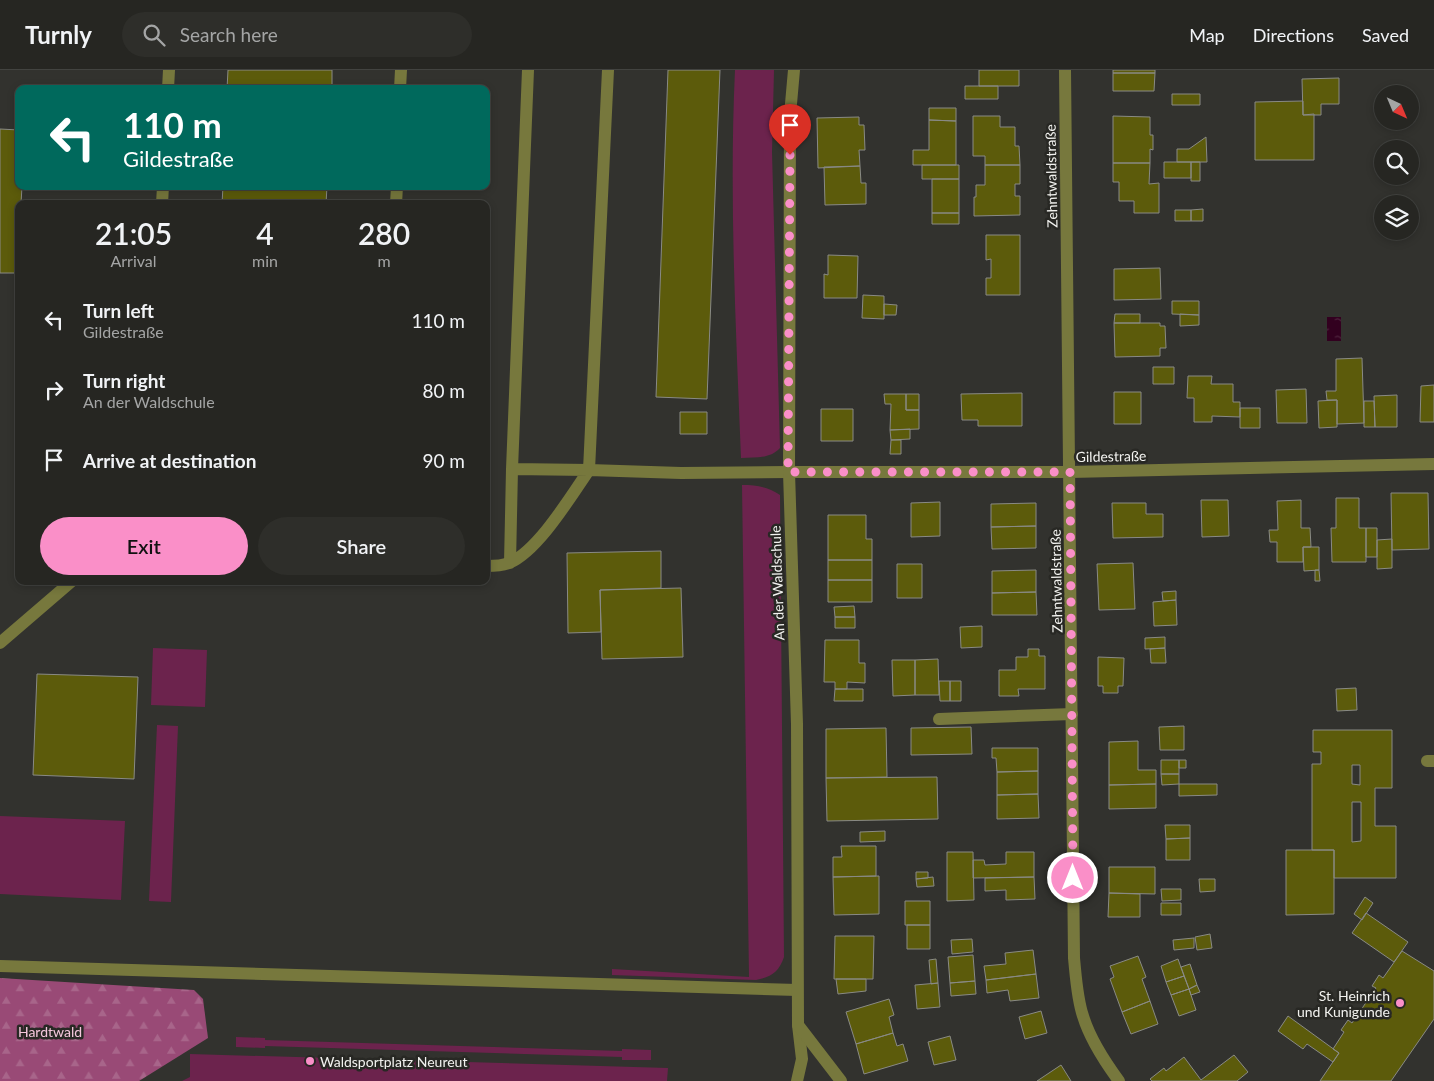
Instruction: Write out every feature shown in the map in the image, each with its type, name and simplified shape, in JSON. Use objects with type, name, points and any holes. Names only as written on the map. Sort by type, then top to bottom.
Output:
[{"type":"street","points":[[168,85],[169,70]]},
{"type":"street","points":[[400,85],[401,70]]},
{"type":"street","points":[[510,563],[528,70]]},
{"type":"street","points":[[490,566],[510,563],[539,539],[589,470],[608,70]]},
{"type":"street","name":"An der Waldschule","points":[[794,70],[790,115],[788,472],[797,724],[797,990],[798,1026],[802,1059],[797,1081]]},
{"type":"street","name":"Zehntwaldstraße","points":[[1065,70],[1074,958],[1077,989],[1083,1017],[1093,1038],[1119,1081]]},
{"type":"street","name":"Gildestraße","points":[[512,469],[681,474],[1070,472],[1434,464]]},
{"type":"street","points":[[0,643],[67,585]]},
{"type":"street","points":[[939,719],[1072,714]]},
{"type":"street","points":[[0,966],[797,990]]},
{"type":"street","points":[[798,1026],[841,1081]]},
{"type":"shaded area","points":[[735,70],[774,70],[772,152],[780,448],[767,456],[741,458],[733,215]]},
{"type":"shaded area","points":[[742,485],[762,487],[780,495],[784,957],[774,973],[756,980],[612,975],[612,969],[749,977]]},
{"type":"shaded area","points":[[153,648],[207,650],[205,707],[151,705]]},
{"type":"shaded area","points":[[157,725],[178,726],[171,902],[149,901]]},
{"type":"shaded area","points":[[0,816],[125,821],[121,900],[0,894]]},
{"type":"shaded area","points":[[236,1037],[265,1038],[265,1040],[622,1051],[622,1049],[651,1050],[651,1060],[622,1060],[622,1057],[265,1046],[265,1048],[236,1047]]},
{"type":"shaded area","name":"Waldsportplatz Neureut","points":[[190,1054],[668,1068],[667,1081],[182,1081],[190,1077]]},
{"type":"green space","name":"Hardtwald","points":[[0,978],[194,990],[203,999],[208,1038],[139,1081],[0,1081]]},
{"type":"water","points":[[1327,317],[1341,317],[1341,341],[1327,341]]},
{"type":"building","points":[[228,70],[332,70],[332,85],[227,85]]},
{"type":"building","points":[[668,70],[720,70],[707,399],[656,397]]},
{"type":"building","points":[[979,70],[1019,70],[1019,86],[979,86]]},
{"type":"building","points":[[1113,70],[1155,70],[1155,73],[1113,73]]},
{"type":"building","points":[[1113,73],[1155,73],[1154,91],[1113,91]]},
{"type":"building","points":[[1339,78],[1339,104],[1321,104],[1321,115],[1303,115],[1302,79]]},
{"type":"building","points":[[965,86],[998,86],[998,99],[965,99]]},
{"type":"building","points":[[1172,94],[1200,94],[1200,105],[1172,105]]},
{"type":"building","points":[[1303,101],[1303,115],[1314,114],[1314,160],[1255,160],[1255,102]]},
{"type":"building","points":[[929,108],[956,108],[956,121],[929,120]]},
{"type":"building","points":[[973,116],[1000,116],[1000,127],[1015,127],[1015,146],[1019,146],[1020,165],[985,165],[985,156],[973,156]]},
{"type":"building","points":[[1113,116],[1150,117],[1150,135],[1153,135],[1153,150],[1150,149],[1150,163],[1113,163]]},
{"type":"building","points":[[859,117],[859,125],[864,125],[865,150],[859,150],[860,166],[818,168],[817,118]]},
{"type":"building","points":[[929,120],[956,121],[956,165],[913,165],[913,150],[929,150]]},
{"type":"building","points":[[0,129],[15,130],[15,190],[22,190],[21,200],[15,200],[15,273],[0,273]]},
{"type":"building","points":[[1206,137],[1207,162],[1177,162],[1177,149],[1189,149]]},
{"type":"building","points":[[1164,162],[1191,162],[1191,178],[1164,178]]},
{"type":"building","points":[[1191,162],[1200,162],[1200,181],[1191,181]]},
{"type":"building","points":[[1113,163],[1150,163],[1149,184],[1159,183],[1159,213],[1134,213],[1134,201],[1119,201],[1119,182],[1113,182]]},
{"type":"building","points":[[922,165],[959,165],[959,179],[922,179]]},
{"type":"building","points":[[985,165],[1020,165],[1020,184],[1015,184],[1015,196],[1020,196],[1020,215],[974,216],[976,185],[985,185]]},
{"type":"building","points":[[860,166],[861,183],[866,183],[866,204],[825,205],[824,167]]},
{"type":"building","points":[[932,179],[959,179],[959,213],[932,213]]},
{"type":"building","points":[[223,190],[327,190],[326,200],[222,200]]},
{"type":"building","points":[[1203,209],[1203,221],[1191,221],[1191,210]]},
{"type":"building","points":[[1175,210],[1191,210],[1191,221],[1175,221]]},
{"type":"building","points":[[932,213],[959,213],[959,224],[932,224]]},
{"type":"building","points":[[986,235],[1020,235],[1020,295],[986,295],[986,278],[991,278],[991,259],[986,260]]},
{"type":"building","points":[[828,255],[858,256],[857,298],[824,298],[824,274],[828,275]]},
{"type":"building","points":[[1160,268],[1161,299],[1114,300],[1114,269]]},
{"type":"building","points":[[863,295],[884,296],[884,319],[862,318]]},
{"type":"building","points":[[1172,301],[1199,301],[1199,315],[1172,314]]},
{"type":"building","points":[[884,304],[897,305],[896,315],[884,315]]},
{"type":"building","points":[[1115,314],[1140,314],[1140,323],[1114,323]]},
{"type":"building","points":[[1180,314],[1199,315],[1199,325],[1180,326]]},
{"type":"building","points":[[1114,323],[1160,323],[1160,326],[1165,326],[1166,348],[1160,348],[1160,356],[1115,357]]},
{"type":"building","points":[[1362,358],[1364,423],[1337,424],[1337,400],[1327,400],[1326,391],[1336,391],[1336,359]]},
{"type":"building","points":[[1153,367],[1174,367],[1174,384],[1153,384]]},
{"type":"building","points":[[1188,376],[1212,376],[1211,384],[1233,384],[1233,402],[1240,402],[1240,417],[1212,416],[1212,422],[1194,422],[1194,398],[1187,398]]},
{"type":"building","points":[[1434,385],[1434,422],[1420,422],[1421,386]]},
{"type":"building","points":[[1306,389],[1307,423],[1277,423],[1276,390]]},
{"type":"building","points":[[1114,392],[1141,392],[1141,424],[1114,424]]},
{"type":"building","points":[[1022,393],[1022,426],[978,426],[978,420],[962,420],[961,394]]},
{"type":"building","points":[[884,394],[906,394],[906,410],[919,410],[919,429],[890,430],[891,404],[885,404]]},
{"type":"building","points":[[906,394],[919,394],[919,410],[906,410]]},
{"type":"building","points":[[1397,395],[1397,427],[1375,427],[1374,396]]},
{"type":"building","points":[[1337,400],[1337,427],[1319,428],[1318,401]]},
{"type":"building","points":[[1364,401],[1374,401],[1375,427],[1364,427]]},
{"type":"building","points":[[1240,408],[1260,408],[1260,428],[1240,428]]},
{"type":"building","points":[[821,409],[853,409],[853,441],[821,441]]},
{"type":"building","points":[[680,412],[707,412],[707,434],[680,434]]},
{"type":"building","points":[[910,429],[910,439],[891,440],[890,430]]},
{"type":"building","points":[[891,440],[901,440],[901,454],[890,454]]},
{"type":"building","points":[[1391,493],[1428,493],[1429,549],[1392,550]]},
{"type":"building","points":[[1336,498],[1359,498],[1359,528],[1366,528],[1366,562],[1332,562],[1331,528],[1336,528]]},
{"type":"building","points":[[1201,500],[1228,500],[1229,536],[1202,537]]},
{"type":"building","points":[[1301,500],[1301,528],[1310,528],[1311,547],[1303,547],[1303,562],[1277,562],[1277,542],[1270,542],[1269,530],[1278,530],[1277,501]]},
{"type":"building","points":[[940,502],[940,536],[911,537],[911,503]]},
{"type":"building","points":[[1036,503],[1036,526],[991,527],[991,504]]},
{"type":"building","points":[[1112,503],[1146,503],[1146,514],[1163,514],[1163,537],[1113,538]]},
{"type":"building","points":[[828,515],[866,515],[866,539],[872,539],[872,560],[828,560]]},
{"type":"building","points":[[1036,526],[1036,548],[992,549],[991,527]]},
{"type":"building","points":[[1366,528],[1377,528],[1377,557],[1366,557]]},
{"type":"building","points":[[1392,539],[1392,568],[1377,569],[1377,540]]},
{"type":"building","points":[[1303,547],[1319,547],[1319,570],[1304,571]]},
{"type":"building","points":[[661,551],[661,588],[600,590],[601,632],[568,633],[567,553]]},
{"type":"building","points":[[828,560],[872,560],[872,580],[828,580]]},
{"type":"building","points":[[1133,563],[1135,609],[1099,610],[1097,564]]},
{"type":"building","points":[[897,564],[922,564],[922,598],[897,598]]},
{"type":"building","points":[[1036,570],[1036,592],[992,593],[992,571]]},
{"type":"building","points":[[1315,570],[1319,570],[1320,581],[1315,581]]},
{"type":"building","points":[[828,580],[872,580],[872,602],[828,602]]},
{"type":"building","points":[[681,588],[683,657],[602,659],[600,590]]},
{"type":"building","points":[[1176,591],[1176,600],[1163,601],[1162,592]]},
{"type":"building","points":[[1036,592],[1037,615],[992,615],[992,593]]},
{"type":"building","points":[[1176,600],[1177,625],[1154,626],[1153,602]]},
{"type":"building","points":[[854,606],[855,617],[835,617],[834,607]]},
{"type":"building","points":[[835,617],[855,617],[855,628],[835,628]]},
{"type":"building","points":[[982,626],[982,647],[961,648],[960,627]]},
{"type":"building","points":[[1165,637],[1165,648],[1145,649],[1145,638]]},
{"type":"building","points":[[825,640],[859,640],[859,663],[865,663],[865,683],[847,682],[847,689],[835,689],[835,682],[824,682]]},
{"type":"building","points":[[1165,648],[1166,663],[1151,663],[1150,649]]},
{"type":"building","points":[[1028,649],[1039,649],[1039,656],[1045,656],[1045,689],[1018,689],[1019,696],[999,696],[999,670],[1016,670],[1016,657],[1028,657]]},
{"type":"building","points":[[1098,657],[1124,658],[1123,686],[1118,686],[1118,693],[1103,693],[1103,686],[1098,686]]},
{"type":"building","points":[[938,659],[939,695],[915,695],[915,660]]},
{"type":"building","points":[[892,660],[915,660],[915,695],[893,696]]},
{"type":"building","points":[[37,674],[138,677],[134,779],[33,775]]},
{"type":"building","points":[[939,681],[950,681],[950,701],[940,701]]},
{"type":"building","points":[[950,681],[961,681],[961,701],[950,701]]},
{"type":"building","points":[[1356,688],[1357,710],[1337,711],[1336,689]]},
{"type":"building","points":[[835,689],[863,689],[863,701],[834,701]]},
{"type":"building","points":[[1184,726],[1184,750],[1160,750],[1159,727]]},
{"type":"building","points":[[971,727],[972,754],[911,755],[911,728]]},
{"type":"building","points":[[886,728],[887,777],[826,778],[826,729]]},
{"type":"building","points":[[1313,730],[1392,730],[1392,788],[1375,788],[1375,826],[1396,826],[1396,878],[1334,878],[1334,850],[1312,850],[1312,764],[1321,764],[1321,752],[1313,752]],"holes":[[[1352,765],[1360,765],[1360,785],[1352,784]],[[1352,802],[1361,802],[1361,841],[1352,842]]]},
{"type":"building","points":[[1138,741],[1138,770],[1156,770],[1156,784],[1109,785],[1109,742]]},
{"type":"building","points":[[992,748],[1038,748],[1038,771],[997,772],[996,758],[992,758]]},
{"type":"building","points":[[1161,760],[1179,760],[1179,774],[1161,774]]},
{"type":"building","points":[[1179,760],[1186,760],[1186,768],[1179,768]]},
{"type":"building","points":[[1038,771],[1038,794],[997,795],[997,772]]},
{"type":"building","points":[[1161,774],[1179,774],[1179,784],[1162,785]]},
{"type":"building","points":[[937,777],[938,819],[827,821],[826,778]]},
{"type":"building","points":[[1156,784],[1156,808],[1109,809],[1109,785]]},
{"type":"building","points":[[1179,784],[1217,784],[1217,795],[1179,796]]},
{"type":"building","points":[[1038,794],[1039,818],[997,819],[997,795]]},
{"type":"building","points":[[1165,825],[1190,825],[1190,838],[1166,839]]},
{"type":"building","points":[[885,831],[885,841],[860,842],[860,832]]},
{"type":"building","points":[[1190,838],[1190,860],[1166,860],[1166,839]]},
{"type":"building","points":[[841,846],[876,846],[876,876],[833,877],[833,857],[842,857]]},
{"type":"building","points":[[1286,850],[1334,850],[1334,914],[1286,915]]},
{"type":"building","points":[[947,852],[973,852],[974,900],[947,901]]},
{"type":"building","points":[[1006,852],[1034,852],[1034,877],[973,878],[973,860],[984,860],[985,865],[1006,864]]},
{"type":"building","points":[[1109,867],[1155,867],[1155,894],[1109,893]]},
{"type":"building","points":[[916,872],[928,872],[928,878],[916,879]]},
{"type":"building","points":[[879,876],[879,914],[834,915],[833,877]]},
{"type":"building","points":[[933,877],[934,886],[917,887],[916,879]]},
{"type":"building","points":[[1034,877],[1035,899],[1006,900],[1006,890],[985,891],[985,878]]},
{"type":"building","points":[[1199,879],[1215,879],[1215,891],[1200,892]]},
{"type":"building","points":[[1161,889],[1181,889],[1181,900],[1162,901]]},
{"type":"building","points":[[1109,893],[1140,894],[1140,917],[1108,917]]},
{"type":"building","points":[[1365,897],[1373,903],[1362,920],[1354,914]]},
{"type":"building","points":[[905,901],[930,901],[930,925],[905,925]]},
{"type":"building","points":[[1161,903],[1181,903],[1181,915],[1161,915]]},
{"type":"building","points":[[1366,913],[1408,942],[1394,962],[1352,933]]},
{"type":"building","points":[[907,925],[930,925],[930,949],[907,949]]},
{"type":"building","points":[[1210,934],[1212,948],[1197,950],[1195,937]]},
{"type":"building","points":[[835,936],[874,936],[873,979],[834,979]]},
{"type":"building","points":[[1194,938],[1194,948],[1174,950],[1173,940]]},
{"type":"building","points":[[972,939],[973,952],[952,954],[951,940]]},
{"type":"building","points":[[1033,950],[1036,974],[986,980],[984,966],[1006,964],[1005,953]]},
{"type":"building","name":"St. Heinrich und Kunigunde","points":[[1402,951],[1434,971],[1434,1019],[1391,1081],[1320,1081],[1339,1053],[1333,1049],[1344,1032],[1341,1030],[1348,1020],[1352,1023],[1376,988],[1372,986],[1379,975],[1383,978]]},
{"type":"building","points":[[973,955],[975,981],[950,983],[948,957]]},
{"type":"building","points":[[1138,956],[1146,977],[1142,979],[1150,1001],[1122,1012],[1110,979],[1114,977],[1110,966]]},
{"type":"building","points":[[936,959],[938,983],[931,984],[929,960]]},
{"type":"building","points":[[1178,959],[1184,976],[1166,982],[1161,966]]},
{"type":"building","points":[[1190,964],[1197,985],[1189,989],[1181,967]]},
{"type":"building","points":[[1036,974],[1039,998],[1010,1001],[1008,990],[987,993],[986,980]]},
{"type":"building","points":[[1184,976],[1189,989],[1171,995],[1166,982]]},
{"type":"building","points":[[836,979],[866,979],[866,991],[838,994]]},
{"type":"building","points":[[975,981],[976,994],[951,996],[950,983]]},
{"type":"building","points":[[938,983],[940,1007],[917,1009],[915,985]]},
{"type":"building","points":[[1197,985],[1200,992],[1191,995],[1189,989]]},
{"type":"building","points":[[1189,989],[1196,1010],[1179,1016],[1171,995]]},
{"type":"building","points":[[889,999],[894,1015],[889,1017],[893,1033],[856,1044],[846,1012]]},
{"type":"building","points":[[1150,1001],[1158,1024],[1131,1034],[1122,1012]]},
{"type":"building","points":[[1041,1011],[1047,1033],[1025,1039],[1019,1017]]},
{"type":"building","points":[[1288,1016],[1339,1053],[1333,1062],[1307,1044],[1303,1049],[1278,1031]]},
{"type":"building","points":[[893,1033],[897,1046],[903,1044],[908,1061],[864,1074],[856,1044]]},
{"type":"building","points":[[950,1036],[956,1060],[934,1065],[928,1042]]},
{"type":"building","points":[[1234,1055],[1248,1072],[1237,1081],[1152,1081],[1150,1079],[1164,1068],[1166,1071],[1184,1057],[1201,1080]]},
{"type":"building","points":[[1061,1065],[1071,1081],[1037,1081]]},
{"type":"place","name":"St. Heinrich und Kunigunde","points":[[1400,1003]]},
{"type":"place","name":"Waldsportplatz Neureut","points":[[310,1061]]},
{"type":"route","points":[[790,155],[788,472],[1070,472],[1073,878]]}]
